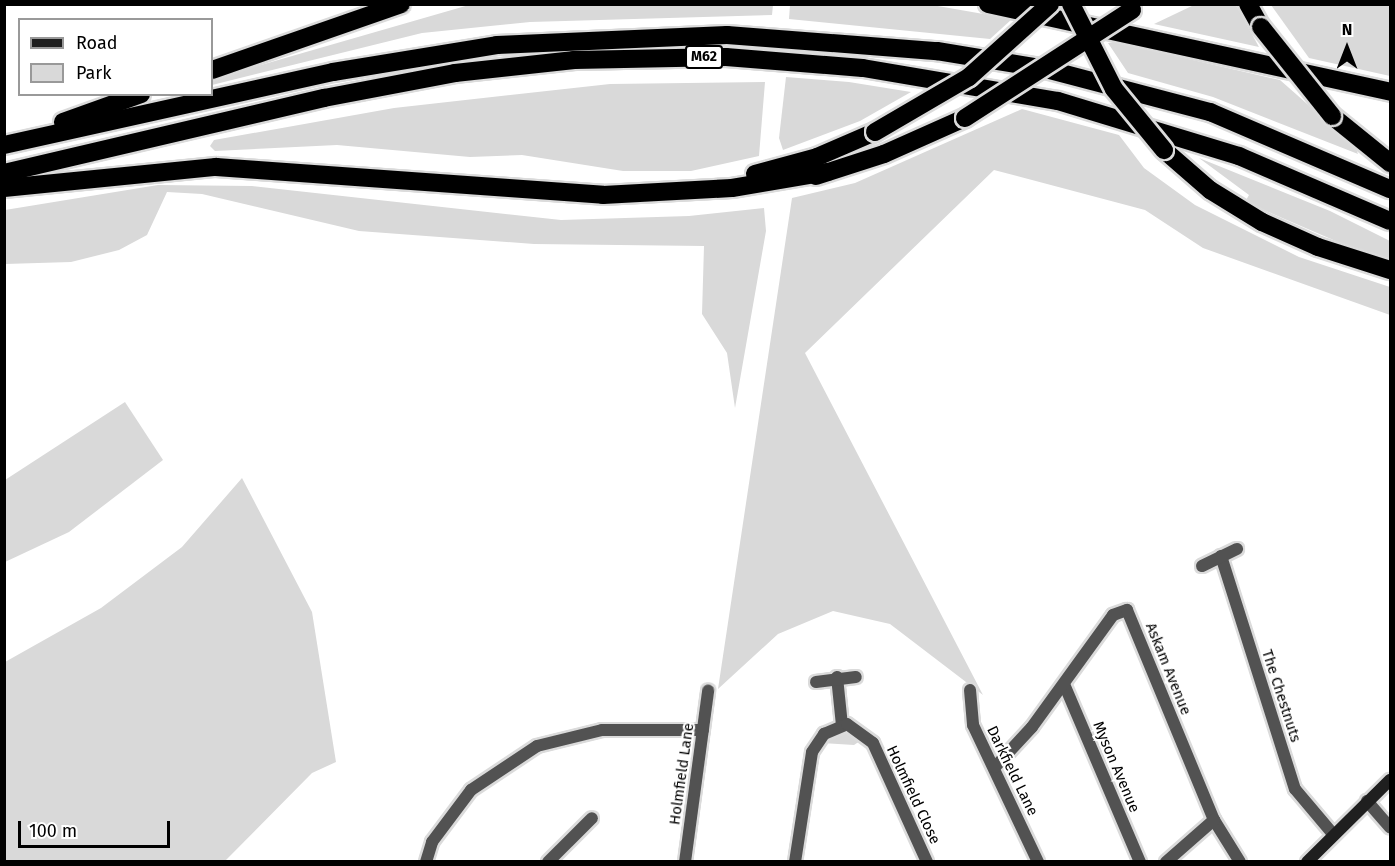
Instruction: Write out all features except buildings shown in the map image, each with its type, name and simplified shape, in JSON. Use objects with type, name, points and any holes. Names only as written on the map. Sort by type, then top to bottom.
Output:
[{"type":"highway","points":[[213,70],[401,4]]},
{"type":"highway","points":[[988,4],[1390,92]]},
{"type":"highway","points":[[634,194],[768,171],[875,132],[969,77],[1050,4]]},
{"type":"highway","points":[[1071,4],[1114,89],[1164,150],[1210,189],[1262,222],[1390,270]]},
{"type":"highway","points":[[315,173],[528,201],[606,206],[730,195],[828,172],[884,154],[965,118],[1144,4]]},
{"type":"highway","points":[[1248,4],[1261,27],[1332,116],[1390,163]]},
{"type":"highway","name":"M62","points":[[4,143],[333,72],[497,45],[727,34],[937,51],[1046,69],[1210,112],[1390,189]]},
{"type":"highway","name":"M62","points":[[4,173],[324,98],[455,73],[574,60],[748,58],[939,78],[1058,101],[1239,156],[1390,221]]},
{"type":"highway","points":[[4,143],[135,96]]},
{"type":"highway","points":[[4,188],[179,168],[315,173],[557,194],[634,194],[732,188],[828,172]]},
{"type":"highway","points":[[4,195],[52,183]]},
{"type":"street","points":[[1202,566],[1237,549]]},
{"type":"street","name":"The Chestnuts","points":[[1221,556],[1295,789],[1333,834]]},
{"type":"street","name":"Askam Avenue","points":[[995,767],[1064,684],[1113,615],[1127,610],[1214,820],[1240,861]]},
{"type":"street","points":[[816,681],[837,677],[856,677]]},
{"type":"street","points":[[795,861],[812,752],[824,734],[842,725],[837,677]]},
{"type":"street","name":"Myson Avenue","points":[[1064,684],[1140,861]]},
{"type":"street","name":"Darkfield Lane","points":[[970,690],[973,725],[1038,861]]},
{"type":"street","name":"Holmfield Lane","points":[[685,861],[708,691]]},
{"type":"street","name":"Holmfield Close","points":[[842,725],[851,725],[873,744],[927,861]]},
{"type":"street","points":[[426,861],[432,842],[471,790],[537,746],[602,730],[703,730]]},
{"type":"street","points":[[1307,861],[1390,780]]},
{"type":"street","points":[[1367,801],[1390,827]]},
{"type":"street","points":[[548,861],[592,818]]},
{"type":"street","points":[[1166,861],[1214,820]]},
{"type":"green space","points":[[1196,4],[1236,5],[1259,47],[1154,24]]},
{"type":"green space","points":[[469,5],[773,5],[772,15],[530,22],[422,33],[213,85],[213,79]]},
{"type":"green space","points":[[790,5],[932,5],[1012,19],[990,39],[789,19]]},
{"type":"green space","points":[[1271,5],[1390,5],[1390,76],[1309,58]]},
{"type":"green space","points":[[1115,42],[1280,80],[1355,146],[1358,154],[1213,97],[1128,73],[1108,43]]},
{"type":"green space","points":[[786,77],[849,82],[911,92],[860,121],[783,150],[779,138]]},
{"type":"green space","points":[[765,82],[759,156],[691,171],[623,171],[522,155],[470,157],[337,145],[215,151],[210,146],[214,140],[394,108],[610,84]]},
{"type":"green space","points":[[1022,109],[1119,135],[1144,168],[1195,205],[1299,257],[1390,287],[1390,315],[1203,248],[1145,210],[994,170],[805,353],[983,695],[890,624],[833,611],[778,634],[718,689],[792,198],[855,183]]},
{"type":"green space","points":[[1199,158],[1330,211],[1390,241],[1390,260],[1345,245],[1245,202],[1249,195]]},
{"type":"green space","points":[[158,185],[252,186],[561,220],[689,216],[764,208],[766,231],[735,408],[727,353],[702,314],[704,246],[534,244],[359,231],[202,194],[167,192],[147,235],[119,250],[71,262],[5,264],[5,210]]},
{"type":"green space","points":[[125,402],[163,460],[69,532],[5,562],[5,480]]},
{"type":"green space","points":[[242,478],[312,612],[336,762],[312,773],[225,861],[5,861],[5,662],[101,608],[182,547]]},
{"type":"green space","points":[[843,730],[863,739],[854,745],[822,743]]}]
